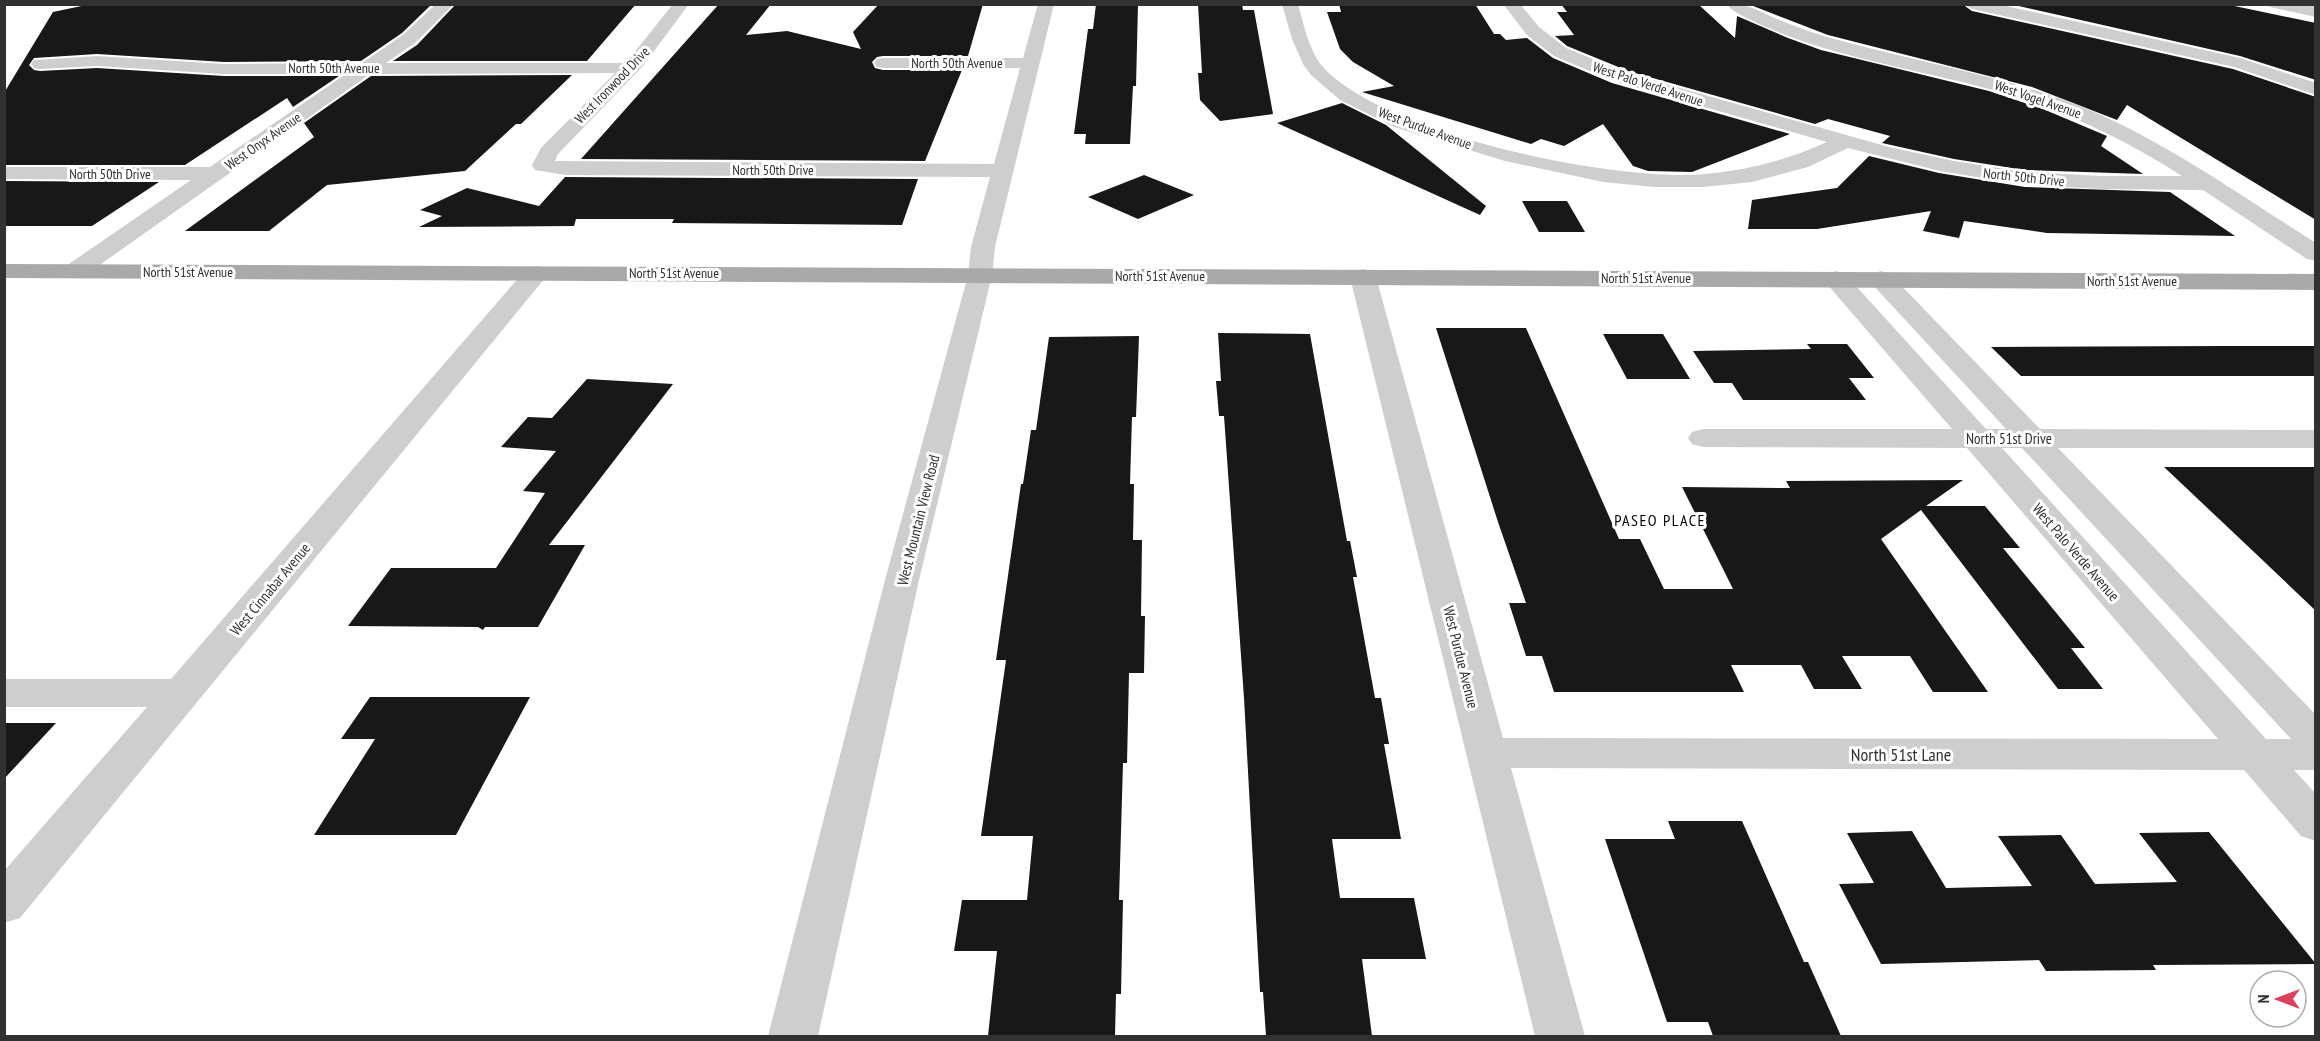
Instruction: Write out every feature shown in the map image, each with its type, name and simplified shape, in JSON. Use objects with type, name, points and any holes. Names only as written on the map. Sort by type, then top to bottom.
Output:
[{"type":"main road","name":"North 51st Avenue","points":[[4,271],[2316,282]]},
{"type":"street","name":"West Onyx Avenue","points":[[75,271],[409,39],[446,4]]},
{"type":"street","name":"West Ironwood Drive","points":[[543,165],[548,152],[629,68],[670,22],[681,4]]},
{"type":"street","name":"West Mountain View Road","points":[[794,1036],[902,580],[980,275],[983,247],[1046,4]]},
{"type":"street","name":"West Purdue Avenue","points":[[1290,4],[1305,54],[1321,85],[1385,115],[1438,135],[1525,161]]},
{"type":"street","name":"West Palo Verde Avenue","points":[[1511,4],[1533,31],[1560,52],[1620,77],[1804,129]]},
{"type":"street","name":"West Vogel Avenue","points":[[1734,4],[1757,17],[1821,41],[1999,85],[2084,114],[2128,136],[2316,254]]},
{"type":"street","points":[[1972,4],[2240,63],[2316,89]]},
{"type":"street","points":[[2276,4],[2316,12]]},
{"type":"street","name":"North 50th Avenue","points":[[40,64],[97,62],[224,69],[629,68]]},
{"type":"street","name":"North 50th Avenue","points":[[883,63],[1030,63]]},
{"type":"street","name":"North 50th Drive","points":[[1804,129],[1918,161],[1999,175],[2092,183],[2205,183]]},
{"type":"street","points":[[1505,176],[1525,161],[1596,175],[1635,179],[1710,180],[1752,176],[1796,165],[1846,141]]},
{"type":"street","name":"North 50th Drive","points":[[543,165],[577,169],[1003,171]]},
{"type":"street","name":"North 50th Drive","points":[[4,173],[215,174]]},
{"type":"street","name":"West Cinnabar Avenue","points":[[4,904],[536,273]]},
{"type":"street","name":"West Purdue Avenue","points":[[1363,277],[1560,1036]]},
{"type":"street","name":"West Palo Verde Avenue","points":[[1836,279],[2316,824]]},
{"type":"street","points":[[1881,279],[2316,741]]},
{"type":"street","name":"North 51st Drive","points":[[1703,438],[2316,439]]},
{"type":"street","points":[[4,693],[183,693]]},
{"type":"street","name":"North 51st Lane","points":[[1486,753],[2316,755]]},
{"type":"building","points":[[91,4],[432,4],[402,33],[361,61],[224,62],[97,54],[34,58],[29,65],[34,70],[40,71],[97,68],[224,76],[339,76],[293,107],[287,98],[185,165],[4,165],[4,93],[53,12]]},
{"type":"building","points":[[456,4],[636,4],[587,61],[393,61],[417,45]]},
{"type":"building","points":[[719,4],[771,4],[746,35],[787,31],[861,49],[853,32],[879,4],[983,4],[968,56],[883,56],[877,57],[872,62],[875,68],[883,70],[962,70],[925,161],[581,159]]},
{"type":"building","points":[[1096,4],[1138,4],[1136,86],[1133,86],[1130,144],[1085,144],[1086,134],[1074,134],[1088,29],[1093,29]]},
{"type":"building","points":[[1198,4],[1242,4],[1243,10],[1254,10],[1273,114],[1220,121],[1200,100],[1198,73],[1202,73]]},
{"type":"building","points":[[1339,4],[1475,4],[1494,34],[1500,34],[1506,40],[1527,38],[1553,58],[1612,83],[1790,134],[1692,172],[1648,171],[1633,166],[1603,124],[1564,146],[1541,139],[1531,144],[1362,92],[1394,86],[1353,62],[1340,49],[1327,12],[1341,12]]},
{"type":"building","points":[[1561,4],[1698,4],[1735,38],[1737,16],[1821,50],[1989,91],[2043,109],[2107,136],[2101,146],[2143,174],[2025,170],[1954,159],[1882,143],[1890,136],[1828,119],[1815,124],[1628,71],[1567,46],[1555,36],[1574,35],[1557,12],[1567,12]]},
{"type":"building","points":[[1748,4],[1962,4],[1972,11],[2233,69],[2316,97],[2316,220],[2127,105],[2117,120],[2032,87],[1828,35]]},
{"type":"building","points":[[2010,4],[2225,4],[2316,23],[2316,80],[2240,56]]},
{"type":"building","points":[[572,75],[521,124],[516,124],[465,171],[327,185],[269,231],[185,231],[314,137],[304,123],[371,76]]},
{"type":"building","points":[[1342,103],[1386,125],[1486,206],[1480,215],[1277,123]]},
{"type":"building","points":[[1869,156],[1939,173],[2025,187],[2170,192],[2235,236],[2047,233],[1964,221],[1959,238],[1923,231],[1931,211],[1817,229],[1748,229],[1752,200],[1837,188]]},
{"type":"building","points":[[1144,175],[1194,195],[1138,219],[1088,197]]},
{"type":"building","points":[[565,177],[918,179],[902,225],[672,223],[674,219],[576,219],[574,226],[419,227],[442,216],[420,210],[467,188],[539,206]]},
{"type":"building","points":[[4,181],[159,182],[92,226],[4,226]]},
{"type":"building","points":[[1522,201],[1567,201],[1585,232],[1539,232]]},
{"type":"building","points":[[1436,328],[1526,328],[1619,539],[1640,539],[1664,589],[1733,589],[1682,487],[1790,488],[1786,481],[1963,480],[1926,506],[1985,506],[2020,548],[2003,548],[2085,648],[2071,648],[2103,689],[2058,689],[1921,510],[1881,539],[1988,692],[1933,692],[1910,656],[1842,656],[1862,689],[1814,689],[1801,665],[1731,665],[1744,692],[1554,692],[1542,656],[1526,656],[1509,603],[1526,603]]},
{"type":"building","points":[[1218,333],[1310,334],[1347,541],[1350,541],[1357,577],[1353,577],[1375,698],[1381,698],[1389,744],[1384,744],[1401,839],[1332,839],[1340,898],[1414,898],[1426,959],[1362,959],[1372,1036],[1266,1036],[1263,992],[1260,992],[1244,698],[1224,416],[1219,416],[1216,381],[1221,381]]},
{"type":"building","points":[[1603,334],[1663,334],[1690,379],[1627,379]]},
{"type":"building","points":[[1139,336],[1136,417],[1132,417],[1130,484],[1134,484],[1133,540],[1142,540],[1141,616],[1145,616],[1144,673],[1129,673],[1127,763],[1123,763],[1119,900],[1123,900],[1121,994],[1116,994],[1115,1036],[988,1036],[997,951],[954,951],[962,900],[1027,900],[1033,836],[981,836],[1006,660],[996,660],[1021,484],[1023,484],[1031,430],[1036,430],[1049,337]]},
{"type":"building","points":[[1807,344],[1847,344],[1874,378],[1849,378],[1866,400],[1743,400],[1732,383],[1714,383],[1693,351],[1811,349]]},
{"type":"building","points":[[2316,346],[2316,376],[2021,376],[1991,347]]},
{"type":"building","points":[[587,379],[673,384],[549,545],[585,545],[538,627],[485,627],[483,630],[478,627],[348,626],[391,568],[496,568],[545,493],[523,491],[556,451],[501,447],[528,417],[552,418]]},
{"type":"building","points":[[2164,467],[2316,467],[2316,611],[2254,552]]},
{"type":"building","points":[[370,697],[530,697],[456,835],[314,835],[375,739],[341,739]]},
{"type":"building","points":[[4,723],[56,723],[4,779]]},
{"type":"building","points":[[1668,821],[1742,821],[1804,962],[1808,962],[1841,1036],[1713,1036],[1708,1022],[1667,1022],[1605,839],[1675,839]]},
{"type":"building","points":[[1912,831],[1946,888],[2032,886],[1998,836],[2061,835],[2095,884],[2177,882],[2139,833],[2209,832],[2316,964],[2153,965],[2156,970],[2046,971],[2039,960],[1881,964],[1839,884],[1874,883],[1847,833]]},
{"type":"district","name":"PASEO PLACE","points":[[1660,520]]}]
